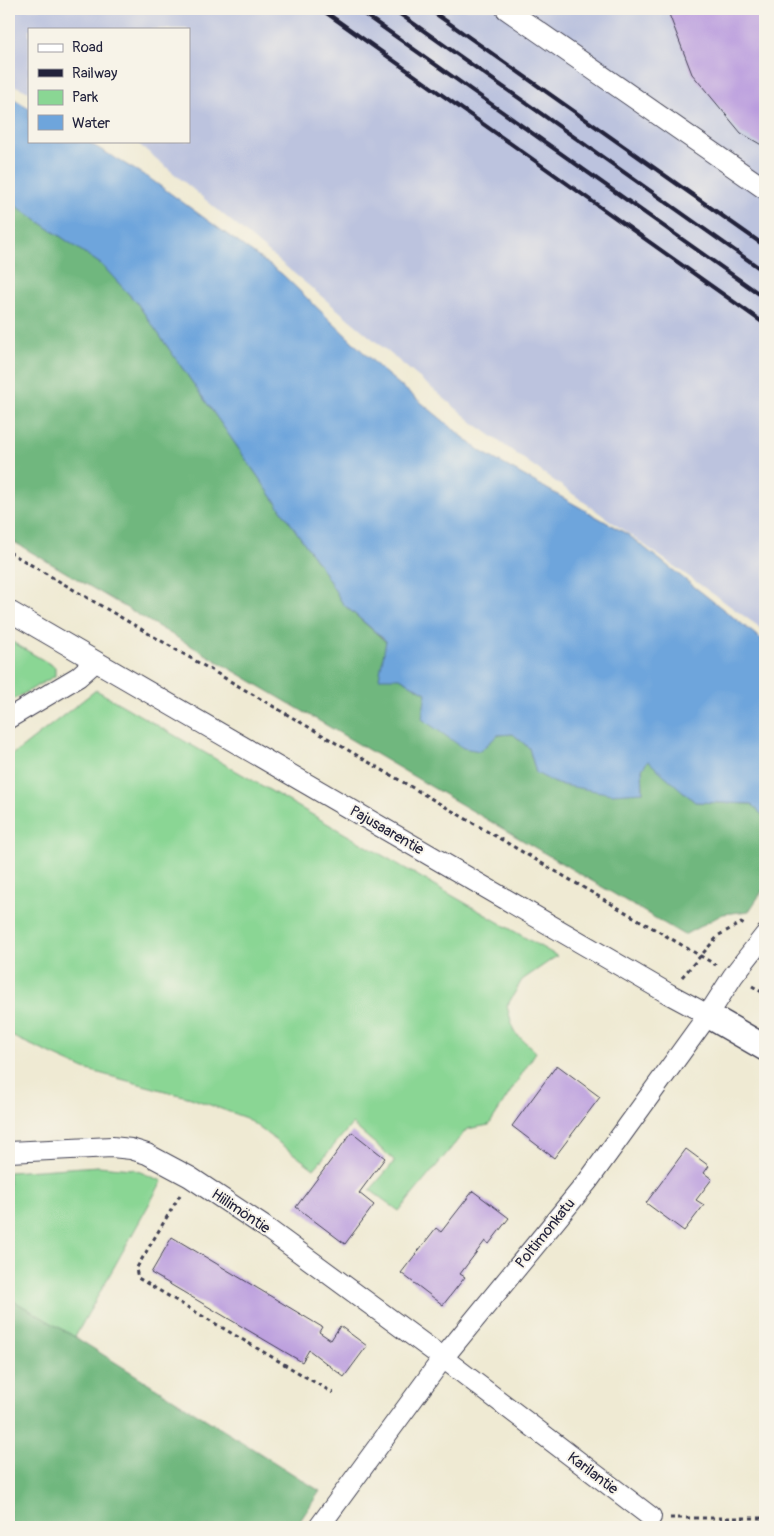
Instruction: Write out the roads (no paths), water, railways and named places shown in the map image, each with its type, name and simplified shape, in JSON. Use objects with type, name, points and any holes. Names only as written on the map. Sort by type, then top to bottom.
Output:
[{"type":"street","points":[[506,9],[765,189]]},
{"type":"street","name":"Pajusaarentie","points":[[9,611],[668,994],[708,1014],[765,1048]]},
{"type":"street","points":[[9,718],[78,677],[95,662]]},
{"type":"street","name":"Poltimonkatu","points":[[319,1527],[443,1358],[588,1181],[708,1014],[757,931]]},
{"type":"street","name":"Hiilimöntie","points":[[9,1152],[112,1147],[131,1149],[147,1154],[190,1177],[265,1227],[443,1358]]},
{"type":"street","name":"Karilantie","points":[[443,1358],[651,1517]]},
{"type":"water","points":[[9,96],[28,107],[28,142],[88,142],[149,178],[282,274],[383,371],[480,451],[627,534],[765,642],[765,818],[752,804],[695,802],[648,761],[642,769],[643,792],[612,794],[557,784],[536,773],[529,748],[513,734],[498,735],[480,751],[463,748],[422,719],[426,693],[400,678],[379,678],[386,641],[343,604],[321,567],[137,303],[102,265],[9,201]]},
{"type":"railway","points":[[321,9],[765,324]]},
{"type":"railway","points":[[357,9],[765,298]]},
{"type":"railway","points":[[393,9],[765,272]]},
{"type":"railway","points":[[429,9],[765,246]]}]
